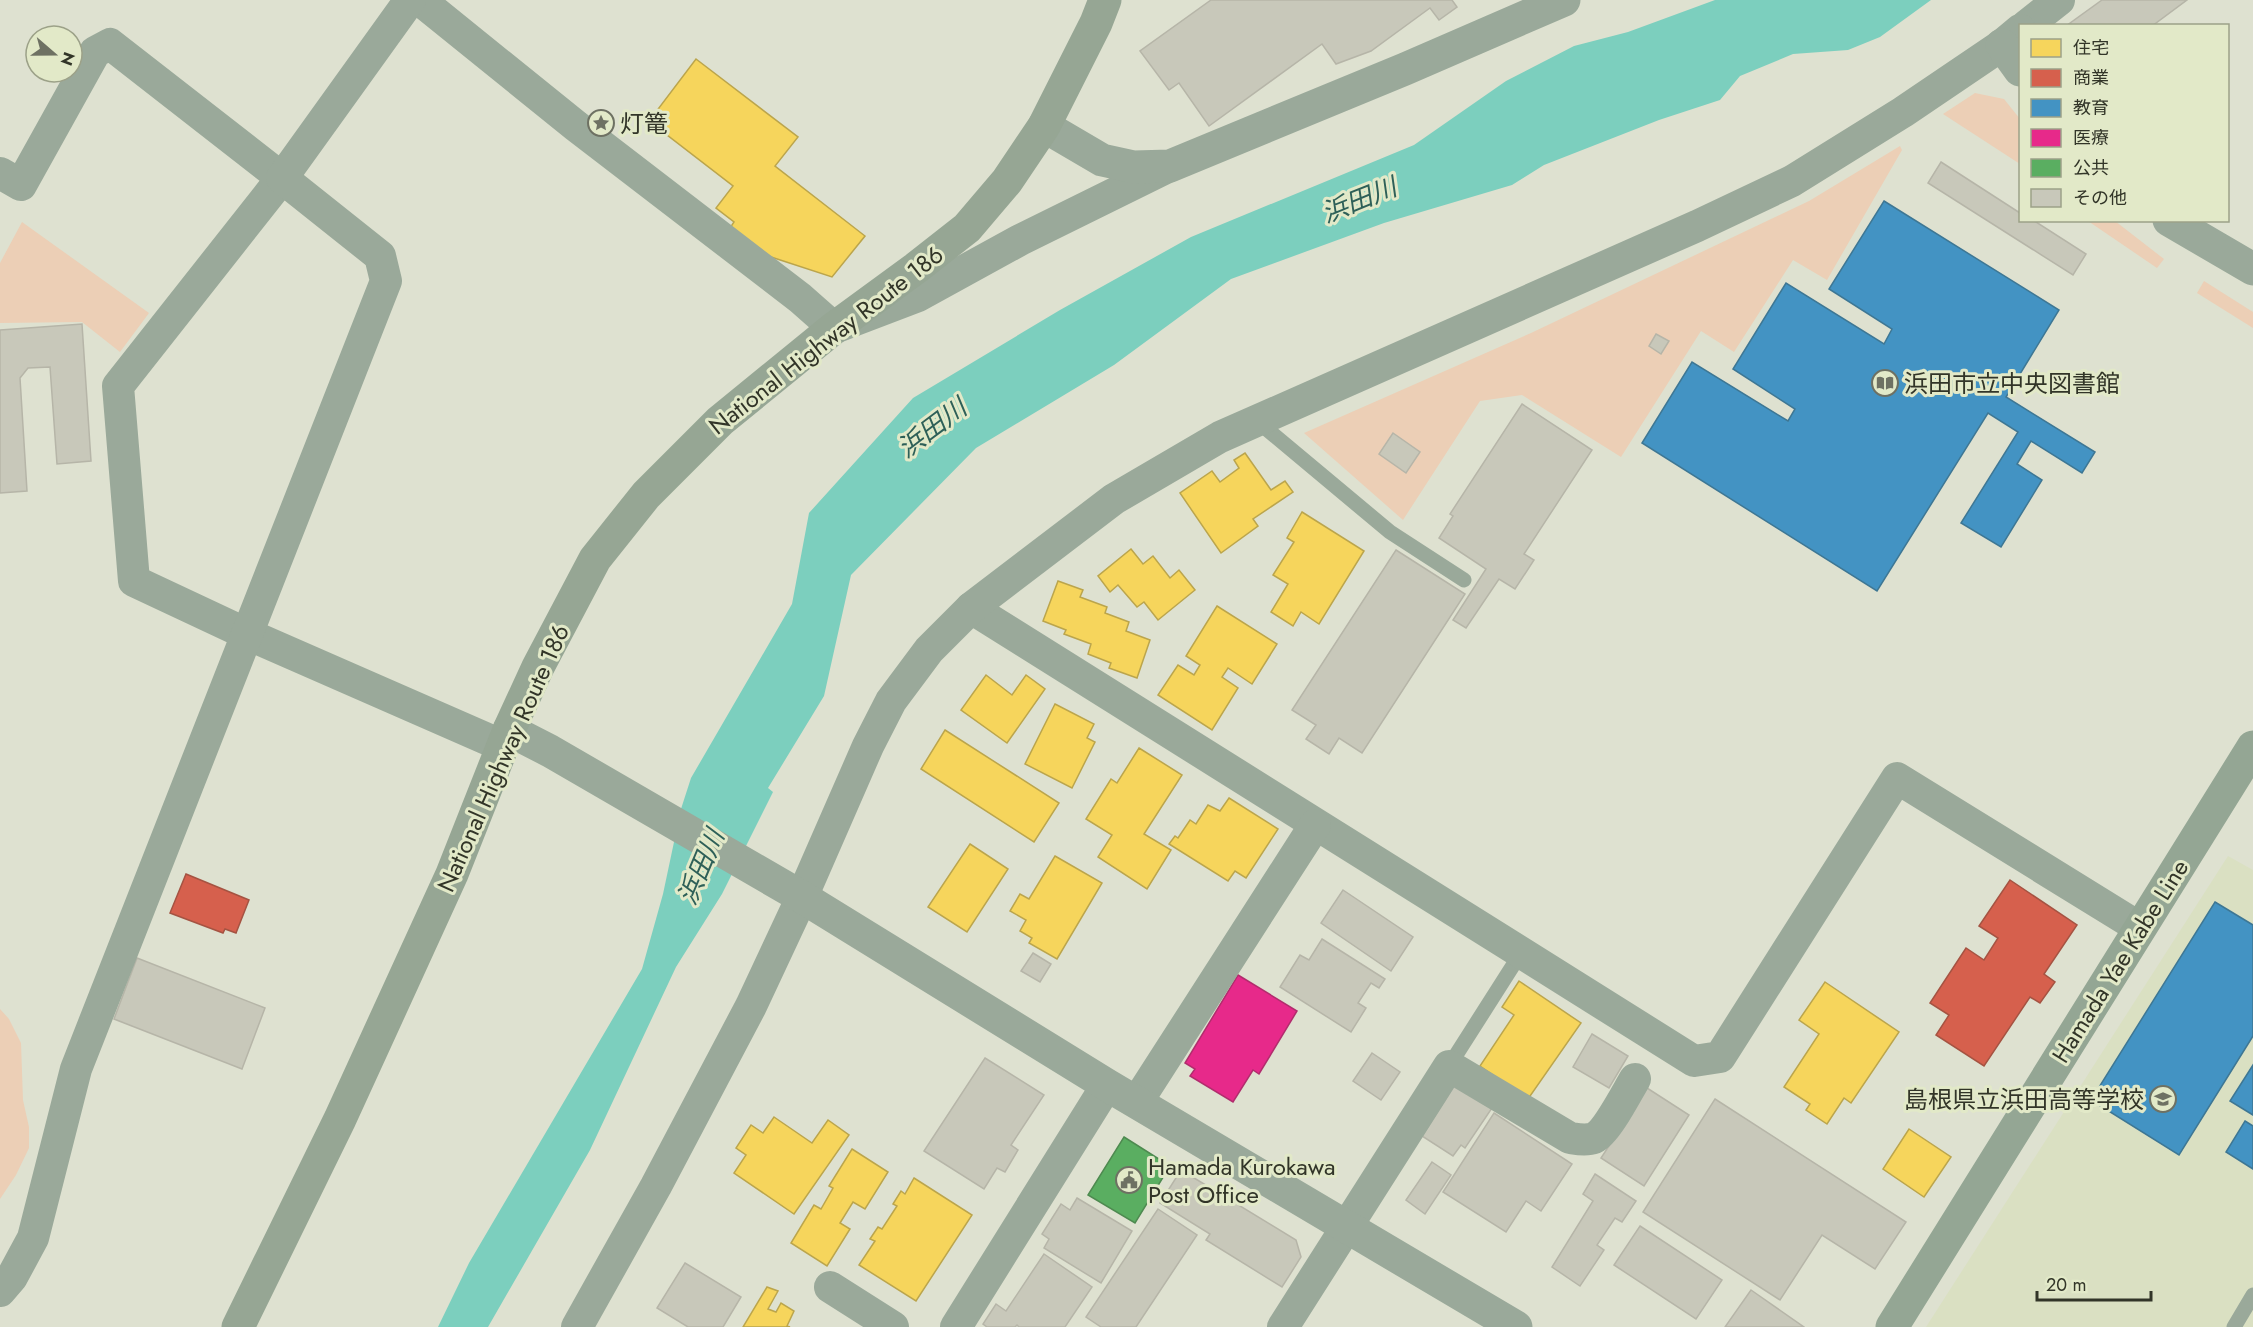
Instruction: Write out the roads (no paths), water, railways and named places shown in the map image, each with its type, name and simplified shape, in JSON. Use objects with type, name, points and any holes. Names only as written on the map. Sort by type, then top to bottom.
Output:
[{"type":"highway","name":"National Highway Route 186","points":[[238,1327],[340,1119],[452,874],[506,738],[538,667],[595,559],[646,495],[720,421],[834,328],[967,228],[1007,181],[1044,126],[1096,23],[1105,0]]},
{"type":"main road","name":"Hamada Yae Kabe Line","points":[[1892,1327],[2253,747]]},
{"type":"street","points":[[410,0],[282,178],[118,386],[134,581],[247,634],[506,738],[550,751],[796,894],[1107,1085],[1516,1327]]},
{"type":"street","points":[[420,0],[576,126],[800,298],[834,328],[918,296],[1020,240],[1170,166],[1405,69],[1564,0]]},
{"type":"street","points":[[2036,24],[2059,0]]},
{"type":"street","points":[[578,1327],[751,1006],[796,894],[891,701],[929,650],[971,608],[1114,499],[1220,437],[1687,231],[1792,181],[2017,43]]},
{"type":"street","points":[[0,173],[21,185],[95,52],[110,44],[380,256],[386,281],[75,1070],[33,1238],[12,1277],[0,1291]]},
{"type":"street","points":[[1044,126],[1102,160],[1134,167],[1170,166]]},
{"type":"street","points":[[2172,222],[2253,269]]},
{"type":"street","points":[[971,608],[1694,1061],[1720,1057],[1897,778],[2140,928]]},
{"type":"street","points":[[1137,1102],[1315,825]]},
{"type":"street","points":[[1283,1327],[1449,1066],[1570,1138],[1582,1140],[1595,1137],[1604,1129],[1635,1079]]},
{"type":"street","points":[[956,1327],[1107,1085]]},
{"type":"street","points":[[831,1287],[893,1327]]},
{"type":"lane","points":[[1257,421],[1390,532],[1464,580]]},
{"type":"lane","points":[[1449,1066],[1521,953]]},
{"type":"lane","points":[[2234,1327],[2253,1295]]},
{"type":"water","name":"浜田川","points":[[1715,0],[1931,0],[1880,37],[1848,50],[1793,54],[1740,76],[1720,100],[1659,120],[1544,165],[1512,185],[1384,223],[1231,279],[1114,365],[976,448],[851,575],[824,696],[768,788],[773,792],[722,894],[676,967],[590,1150],[488,1327],[438,1327],[469,1263],[642,969],[663,894],[681,809],[691,778],[792,604],[809,513],[913,398],[1060,310],[1191,237],[1414,145],[1506,81],[1574,46],[1628,32]]},
{"type":"place","name":"灯篭","points":[[601,123]]},
{"type":"place","name":"浜田市立中央図書館","points":[[1885,383]]},
{"type":"place","name":"島根県立浜田高等学校","points":[[2163,1099]]},
{"type":"place","name":"Hamada Kurokawa Post Office","points":[[1129,1180]]}]
